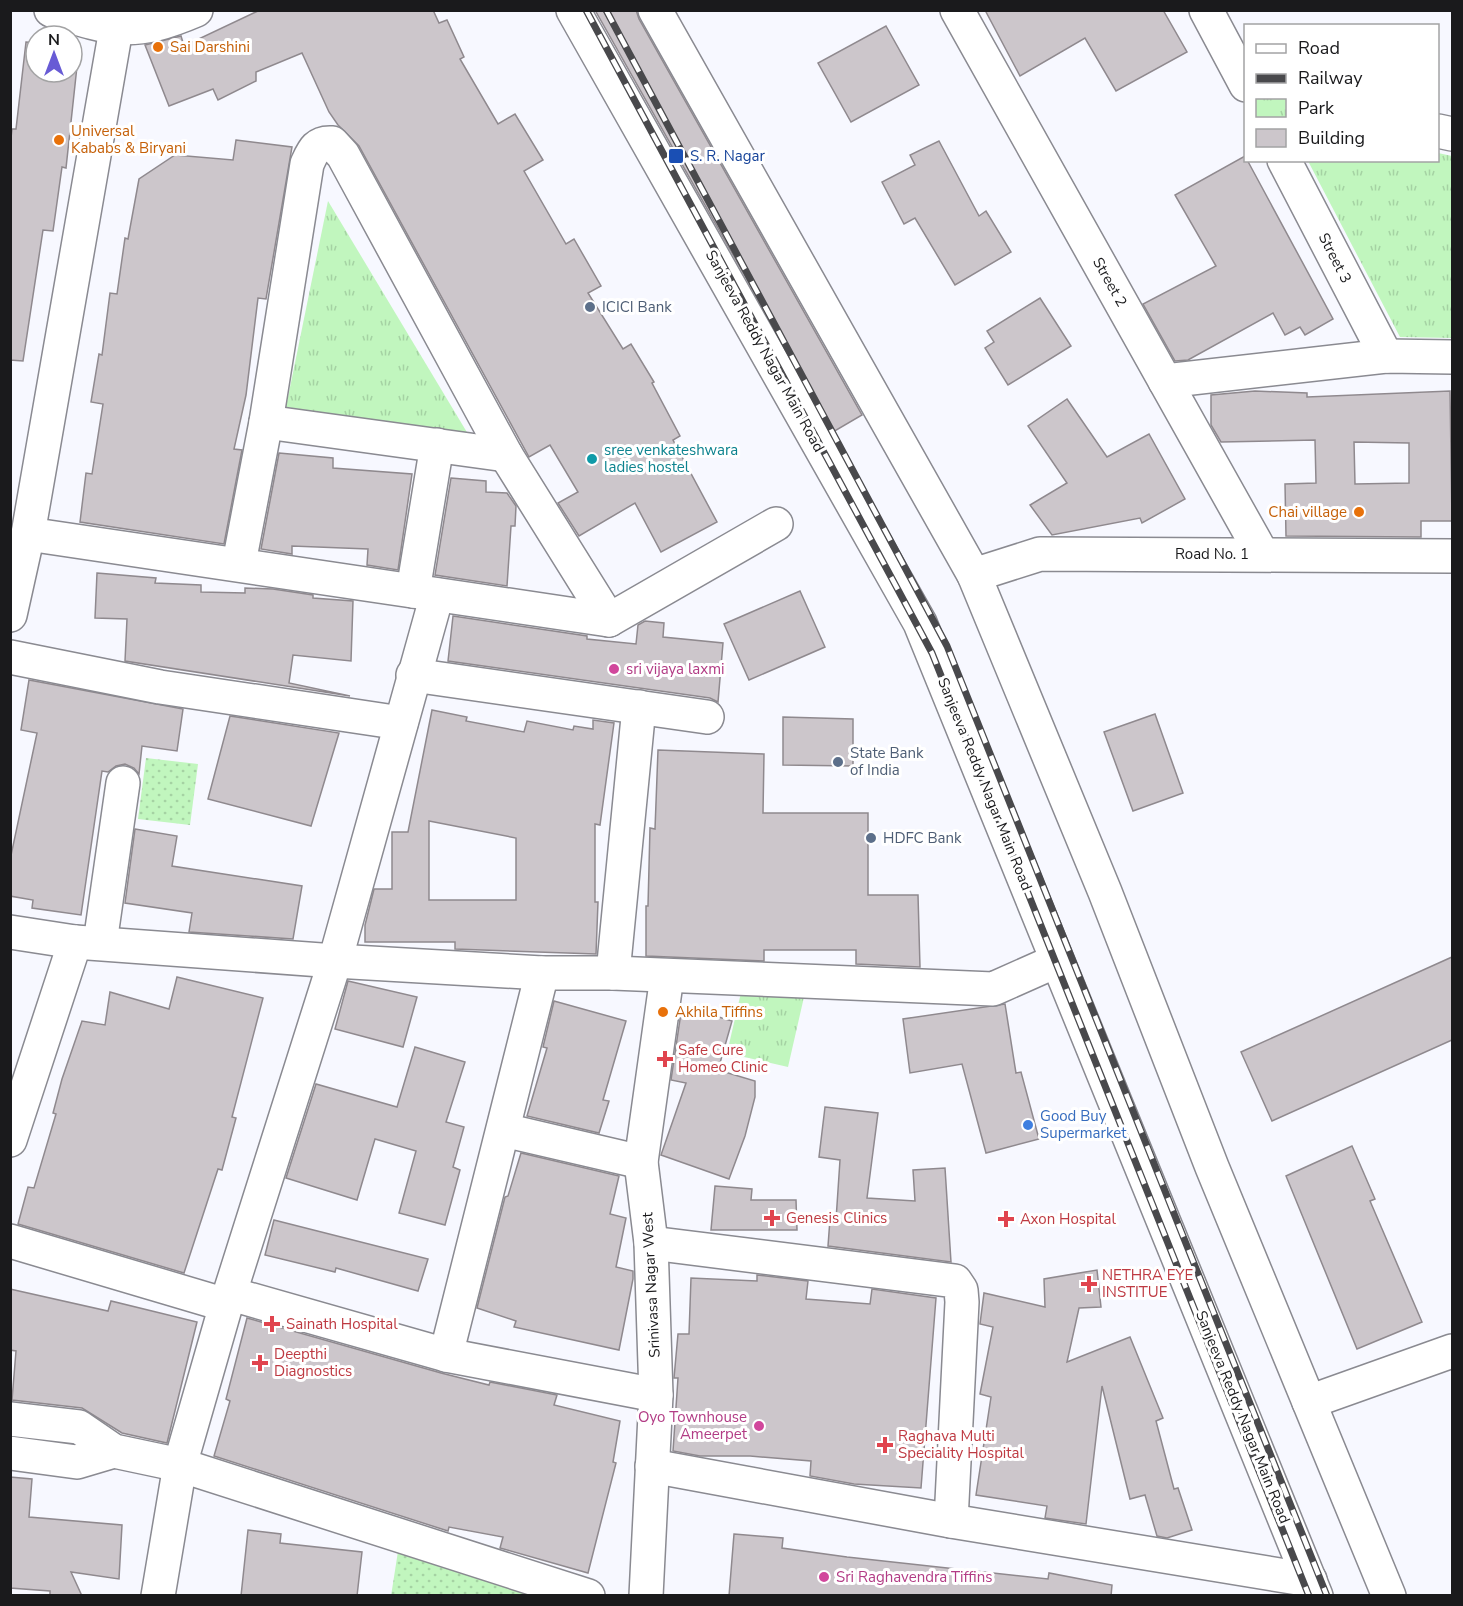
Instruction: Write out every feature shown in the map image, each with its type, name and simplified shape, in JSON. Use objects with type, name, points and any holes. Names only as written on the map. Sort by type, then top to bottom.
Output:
[{"type":"main road","points":[[51,10],[116,29],[163,24],[195,10]]},
{"type":"main road","name":"Sanjeeva Reddy Nagar Main Road","points":[[573,10],[920,623],[1313,1588]]},
{"type":"main road","points":[[656,10],[974,575],[1105,892],[1212,1167],[1389,1596]]},
{"type":"main road","name":"Street 2","points":[[957,10],[1262,554]]},
{"type":"main road","points":[[1206,10],[1244,84]]},
{"type":"main road","points":[[10,615],[28,534],[116,29]]},
{"type":"main road","points":[[239,563],[266,422],[307,164],[315,147],[322,142],[332,143],[343,154],[506,455],[609,620]]},
{"type":"main road","name":"Street 3","points":[[1285,162],[1386,356]]},
{"type":"main road","points":[[1166,381],[1386,356],[1452,357]]},
{"type":"main road","points":[[266,422],[506,455]]},
{"type":"main road","points":[[158,1596],[180,1465],[229,1299],[335,961],[413,675],[425,593],[437,445]]},
{"type":"main road","points":[[28,534],[239,563],[609,620],[776,524]]},
{"type":"main road","name":"Road No. 1","points":[[974,575],[1040,554],[1452,556]]},
{"type":"main road","points":[[10,657],[160,687],[401,723]]},
{"type":"main road","points":[[413,675],[707,717]]},
{"type":"main road","points":[[614,973],[639,707]]},
{"type":"main road","points":[[10,1140],[87,942],[123,783]]},
{"type":"main road","points":[[10,932],[87,942],[335,961],[542,973],[614,973],[993,989],[1056,961]]},
{"type":"main road","points":[[446,1355],[542,973]]},
{"type":"main road","name":"Srinivasa Nagar West","points":[[646,1596],[656,1395],[651,1243],[641,1162],[667,976]]},
{"type":"main road","points":[[504,1130],[641,1162]]},
{"type":"main road","points":[[10,1242],[446,1355],[656,1395]]},
{"type":"main road","points":[[651,1243],[946,1278],[955,1281],[961,1290],[962,1302],[951,1521]]},
{"type":"main road","points":[[1309,1402],[1452,1351]]},
{"type":"main road","points":[[10,1419],[79,1427],[114,1451],[180,1465],[588,1596]]},
{"type":"main road","points":[[10,1453],[77,1462],[114,1451]]},
{"type":"main road","points":[[652,1466],[1313,1588]]},
{"type":"green space","points":[[1439,153],[1452,156],[1452,338],[1400,337],[1309,162],[1439,162]]},
{"type":"green space","points":[[328,201],[468,434],[286,407]]},
{"type":"green space","points":[[146,758],[198,764],[190,825],[138,819]]},
{"type":"green space","points":[[743,984],[804,997],[788,1067],[727,1053]]},
{"type":"green space","points":[[399,1545],[567,1596],[391,1596]]},
{"type":"building","points":[[260,10],[433,10],[439,23],[447,20],[464,57],[460,59],[498,124],[515,114],[543,160],[524,171],[566,244],[574,239],[601,286],[588,293],[623,349],[631,344],[654,382],[652,383],[680,436],[673,440],[717,522],[661,552],[635,503],[579,536],[558,503],[578,492],[550,445],[529,457],[359,146],[338,125],[329,112],[302,53],[256,72],[256,81],[218,100],[213,89],[169,106],[145,45],[181,36],[184,46]]},
{"type":"building","points":[[595,10],[636,10],[862,415],[833,432]]},
{"type":"building","points":[[985,10],[1163,10],[1187,52],[1116,91],[1085,38],[1020,76]]},
{"type":"building","points":[[886,26],[919,85],[851,122],[818,63]]},
{"type":"building","points":[[24,59],[24,84],[75,84],[66,168],[62,167],[53,231],[43,230],[23,361],[10,360],[10,147],[12,129],[16,129]]},
{"type":"building","points":[[236,140],[292,147],[266,299],[258,298],[246,395],[234,449],[242,450],[224,544],[80,522],[86,473],[92,474],[103,404],[91,402],[99,354],[102,355],[110,293],[117,294],[125,238],[128,239],[139,179],[175,155],[233,160]]},
{"type":"building","points":[[939,141],[979,216],[986,211],[1011,252],[955,285],[915,218],[904,224],[882,182],[915,165],[910,155]]},
{"type":"building","points":[[1244,157],[1244,162],[1248,162],[1333,319],[1305,335],[1300,327],[1285,335],[1273,313],[1188,360],[1175,361],[1143,304],[1216,266],[1175,195]]},
{"type":"building","points":[[1040,298],[1071,346],[1008,385],[985,348],[994,342],[987,331]]},
{"type":"building","points":[[1255,391],[1307,393],[1307,397],[1450,391],[1452,521],[1421,521],[1421,537],[1286,536],[1285,484],[1316,483],[1315,440],[1221,442],[1211,425],[1211,395]],"holes":[[[1354,442],[1409,443],[1409,483],[1355,484]]]},
{"type":"building","points":[[1067,399],[1107,457],[1149,434],[1185,499],[1142,523],[1140,518],[1052,535],[1030,505],[1067,483],[1028,426]]},
{"type":"building","points":[[279,453],[333,458],[333,468],[412,474],[398,570],[367,565],[368,549],[292,546],[292,554],[261,549]]},
{"type":"building","points":[[451,478],[486,481],[486,492],[507,493],[516,506],[515,526],[511,526],[507,586],[435,575]]},
{"type":"building","points":[[97,573],[156,578],[155,583],[201,585],[201,592],[245,593],[245,588],[273,589],[313,595],[313,598],[353,601],[351,661],[293,655],[289,683],[350,696],[125,661],[127,619],[95,618]]},
{"type":"building","points":[[800,591],[825,647],[749,680],[724,624]]},
{"type":"building","points":[[453,616],[587,636],[587,639],[636,644],[638,625],[645,621],[664,623],[663,637],[723,643],[718,702],[710,698],[448,661]]},
{"type":"building","points":[[29,680],[183,709],[177,751],[142,746],[139,774],[134,768],[125,764],[116,766],[108,772],[102,771],[81,915],[32,908],[33,900],[10,896],[10,860],[37,733],[21,730]]},
{"type":"building","points":[[432,710],[467,717],[466,721],[524,732],[527,721],[573,730],[574,726],[593,729],[593,720],[614,723],[600,825],[595,824],[595,902],[598,902],[596,954],[455,949],[455,942],[365,942],[365,925],[374,889],[392,889],[392,832],[408,832]],"holes":[[[429,821],[516,838],[516,900],[429,900]]]},
{"type":"building","points":[[1155,714],[1183,793],[1133,811],[1104,732]]},
{"type":"building","points":[[230,716],[339,733],[311,826],[208,799]]},
{"type":"building","points":[[783,717],[853,719],[853,766],[783,765]]},
{"type":"building","points":[[658,750],[764,754],[763,813],[868,813],[868,895],[918,895],[920,967],[856,964],[856,950],[764,950],[764,961],[646,956],[650,828],[655,829]]},
{"type":"building","points":[[135,829],[177,836],[172,866],[302,886],[293,939],[189,932],[192,913],[125,903]]},
{"type":"building","points":[[1452,957],[1452,1040],[1272,1121],[1241,1052]]},
{"type":"building","points":[[177,977],[263,998],[232,1117],[236,1118],[222,1170],[218,1169],[184,1273],[18,1224],[28,1187],[34,1188],[56,1114],[53,1113],[62,1079],[82,1021],[105,1025],[110,992],[169,1009]]},
{"type":"building","points":[[348,981],[417,997],[403,1047],[335,1029]]},
{"type":"building","points":[[554,1001],[626,1021],[603,1100],[609,1101],[599,1133],[527,1116],[547,1048],[543,1047]]},
{"type":"building","points":[[1005,1004],[1016,1073],[1021,1072],[1039,1139],[986,1153],[962,1064],[910,1073],[903,1019]]},
{"type":"building","points":[[682,1006],[732,1021],[718,1070],[755,1081],[755,1097],[745,1136],[729,1179],[661,1155],[686,1083],[671,1080]]},
{"type":"building","points":[[415,1047],[465,1062],[446,1122],[464,1127],[453,1167],[460,1170],[445,1225],[399,1213],[416,1151],[375,1139],[357,1200],[286,1178],[316,1084],[397,1107]]},
{"type":"building","points":[[825,1107],[878,1113],[867,1198],[915,1201],[913,1170],[945,1168],[951,1262],[828,1246],[830,1219],[836,1220],[840,1160],[819,1157]]},
{"type":"building","points":[[1352,1146],[1375,1199],[1370,1201],[1422,1322],[1357,1349],[1286,1176]]},
{"type":"building","points":[[521,1153],[619,1176],[610,1214],[626,1218],[616,1267],[633,1271],[633,1279],[619,1350],[514,1327],[516,1321],[477,1308],[505,1197],[508,1196]]},
{"type":"building","points":[[715,1186],[752,1189],[751,1200],[796,1200],[797,1230],[711,1230]]},
{"type":"building","points":[[274,1220],[428,1259],[418,1291],[336,1268],[335,1272],[265,1255]]},
{"type":"building","points":[[1097,1270],[1101,1307],[1079,1308],[1067,1362],[1130,1337],[1163,1418],[1156,1421],[1174,1489],[1178,1488],[1192,1530],[1167,1538],[1157,1536],[1145,1495],[1130,1499],[1102,1386],[1086,1524],[1045,1518],[1047,1506],[976,1495],[991,1397],[980,1394],[993,1327],[980,1324],[984,1293],[1045,1307],[1044,1279]]},
{"type":"building","points":[[757,1275],[808,1281],[806,1299],[870,1304],[872,1289],[936,1298],[921,1488],[854,1484],[810,1476],[811,1461],[750,1456],[700,1456],[673,1451],[678,1378],[674,1378],[678,1334],[689,1334],[691,1278],[757,1281]]},
{"type":"building","points":[[10,1289],[108,1311],[111,1301],[197,1322],[167,1443],[122,1433],[82,1408],[12,1400],[16,1351],[10,1350]]},
{"type":"building","points":[[247,1318],[489,1385],[490,1382],[557,1395],[554,1405],[620,1421],[613,1462],[616,1463],[588,1573],[500,1548],[503,1537],[449,1527],[448,1531],[214,1456],[230,1401],[226,1399]]},
{"type":"building","points":[[10,1477],[32,1479],[29,1517],[122,1525],[119,1579],[71,1572],[82,1596],[50,1596],[50,1591],[10,1588]]},
{"type":"building","points":[[248,1530],[281,1534],[280,1543],[362,1552],[357,1596],[241,1596]]},
{"type":"building","points":[[734,1534],[783,1538],[782,1548],[847,1557],[1048,1579],[1049,1573],[1112,1585],[1111,1596],[729,1596]]},
{"type":"railway","points":[[586,10],[932,653],[1309,1596]]},
{"type":"railway","points":[[606,10],[947,646],[1327,1596]]},
{"type":"place","name":"Sai Darshini","points":[[158,47]]},
{"type":"place","name":"Universal Kababs & Biryani","points":[[59,140]]},
{"type":"place","name":"S. R. Nagar","points":[[676,156]]},
{"type":"place","name":"ICICI Bank","points":[[590,307]]},
{"type":"place","name":"sree venkateshwara ladies hostel","points":[[592,459]]},
{"type":"place","name":"Chai village","points":[[1359,512]]},
{"type":"place","name":"sri vijaya laxmi","points":[[614,669]]},
{"type":"place","name":"State Bank of India","points":[[838,762]]},
{"type":"place","name":"HDFC Bank","points":[[871,838]]},
{"type":"place","name":"Akhila Tiffins","points":[[663,1012]]},
{"type":"place","name":"Safe Cure Homeo Clinic","points":[[665,1059]]},
{"type":"place","name":"Good Buy Supermarket","points":[[1028,1125]]},
{"type":"place","name":"Genesis Clinics","points":[[772,1218]]},
{"type":"place","name":"Axon Hospital","points":[[1006,1219]]},
{"type":"place","name":"NETHRA EYE INSTITUE","points":[[1089,1284]]},
{"type":"place","name":"Sainath Hospital","points":[[272,1324]]},
{"type":"place","name":"Deepthi Diagnostics","points":[[260,1363]]},
{"type":"place","name":"Oyo Townhouse Ameerpet","points":[[759,1426]]},
{"type":"place","name":"Raghava Multi Speciality Hospital","points":[[885,1445]]},
{"type":"place","name":"Sri Raghavendra Tiffins","points":[[824,1577]]}]
